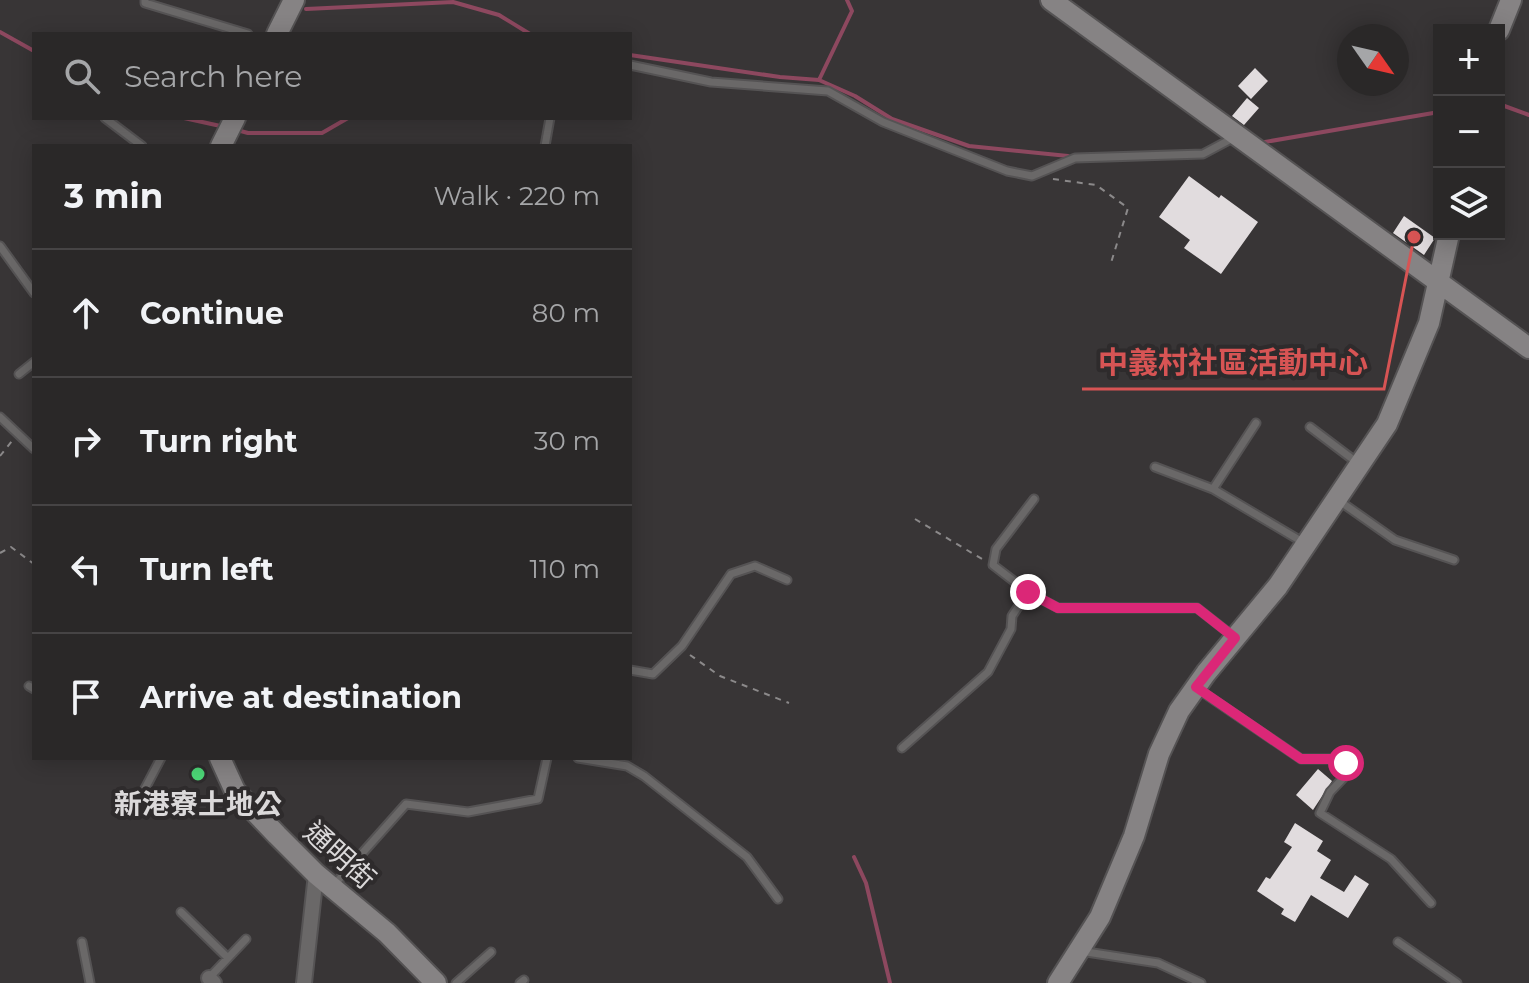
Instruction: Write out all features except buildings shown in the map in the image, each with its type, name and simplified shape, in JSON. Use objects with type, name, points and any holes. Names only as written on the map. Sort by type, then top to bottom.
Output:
[{"type":"street","points":[[278,32],[294,0]]},
{"type":"street","points":[[1051,0],[1529,348]]},
{"type":"street","points":[[1501,24],[1511,0]]},
{"type":"street","points":[[1058,983],[1100,917],[1134,836],[1159,754],[1179,711],[1278,586],[1387,424],[1429,323],[1448,240]]},
{"type":"street","name":"通明街","points":[[221,760],[235,791],[324,880],[387,933],[436,983]]},
{"type":"street","points":[[304,983],[324,880]]},
{"type":"lane","points":[[145,0],[145,3],[241,32]]},
{"type":"lane","points":[[632,65],[711,82],[828,91],[883,122],[1007,171],[1032,176],[1075,158],[1203,154],[1239,135]]},
{"type":"lane","points":[[108,120],[139,144]]},
{"type":"lane","points":[[545,144],[550,120]]},
{"type":"lane","points":[[0,246],[32,290]]},
{"type":"lane","points":[[19,374],[32,364]]},
{"type":"lane","points":[[0,417],[32,447]]},
{"type":"lane","points":[[1213,489],[1256,423]]},
{"type":"lane","points":[[1310,427],[1359,464]]},
{"type":"lane","points":[[1155,467],[1213,489],[1306,544]]},
{"type":"lane","points":[[1337,498],[1395,540],[1454,560]]},
{"type":"lane","points":[[1034,499],[996,549],[993,565],[1028,592],[1058,608],[1197,608],[1235,638]]},
{"type":"lane","points":[[632,670],[653,674],[679,648],[731,574],[755,566],[787,580]]},
{"type":"lane","points":[[902,748],[988,672],[1011,629],[1012,616],[1028,592]]},
{"type":"lane","points":[[1196,687],[1301,759],[1332,759],[1346,763],[1350,771],[1330,792],[1320,813],[1391,859],[1431,903]]},
{"type":"lane","points":[[140,798],[160,760]]},
{"type":"lane","points":[[324,880],[406,804],[468,812],[538,799],[547,760]]},
{"type":"lane","points":[[590,760],[627,766],[644,776],[747,857],[778,899]]},
{"type":"lane","points":[[181,912],[228,958]]},
{"type":"lane","points":[[209,981],[246,939]]},
{"type":"lane","points":[[82,942],[90,983]]},
{"type":"lane","points":[[1398,942],[1457,983]]},
{"type":"lane","points":[[1078,951],[1158,963],[1201,983]]},
{"type":"lane","points":[[456,983],[491,952]]},
{"type":"path","points":[[1032,176],[1096,185],[1128,208],[1110,266]]},
{"type":"path","points":[[0,456],[18,434]]},
{"type":"path","points":[[915,519],[993,565]]},
{"type":"path","points":[[0,553],[11,547],[32,563]]},
{"type":"path","points":[[679,648],[720,676],[789,703]]},
{"type":"waterway","points":[[819,80],[852,11],[847,0]]},
{"type":"waterway","points":[[306,9],[453,2],[499,15],[527,32]]},
{"type":"waterway","points":[[0,32],[32,50]]},
{"type":"waterway","points":[[632,55],[819,80],[855,96],[892,119],[969,146],[1068,156]]},
{"type":"waterway","points":[[1505,106],[1529,115]]},
{"type":"waterway","points":[[1259,143],[1433,113]]},
{"type":"waterway","points":[[193,120],[225,127]]},
{"type":"waterway","points":[[237,130],[248,133],[322,133],[345,120]]},
{"type":"waterway","points":[[854,857],[866,883],[890,983]]},
{"type":"place","name":"中義村社區活動中心","points":[[1414,237]]},
{"type":"place","name":"新港寮土地公","points":[[198,774]]},
{"type":"route","points":[[1028,592],[1058,608],[1197,608],[1235,638],[1196,687],[1301,759],[1332,759],[1346,763]]}]
